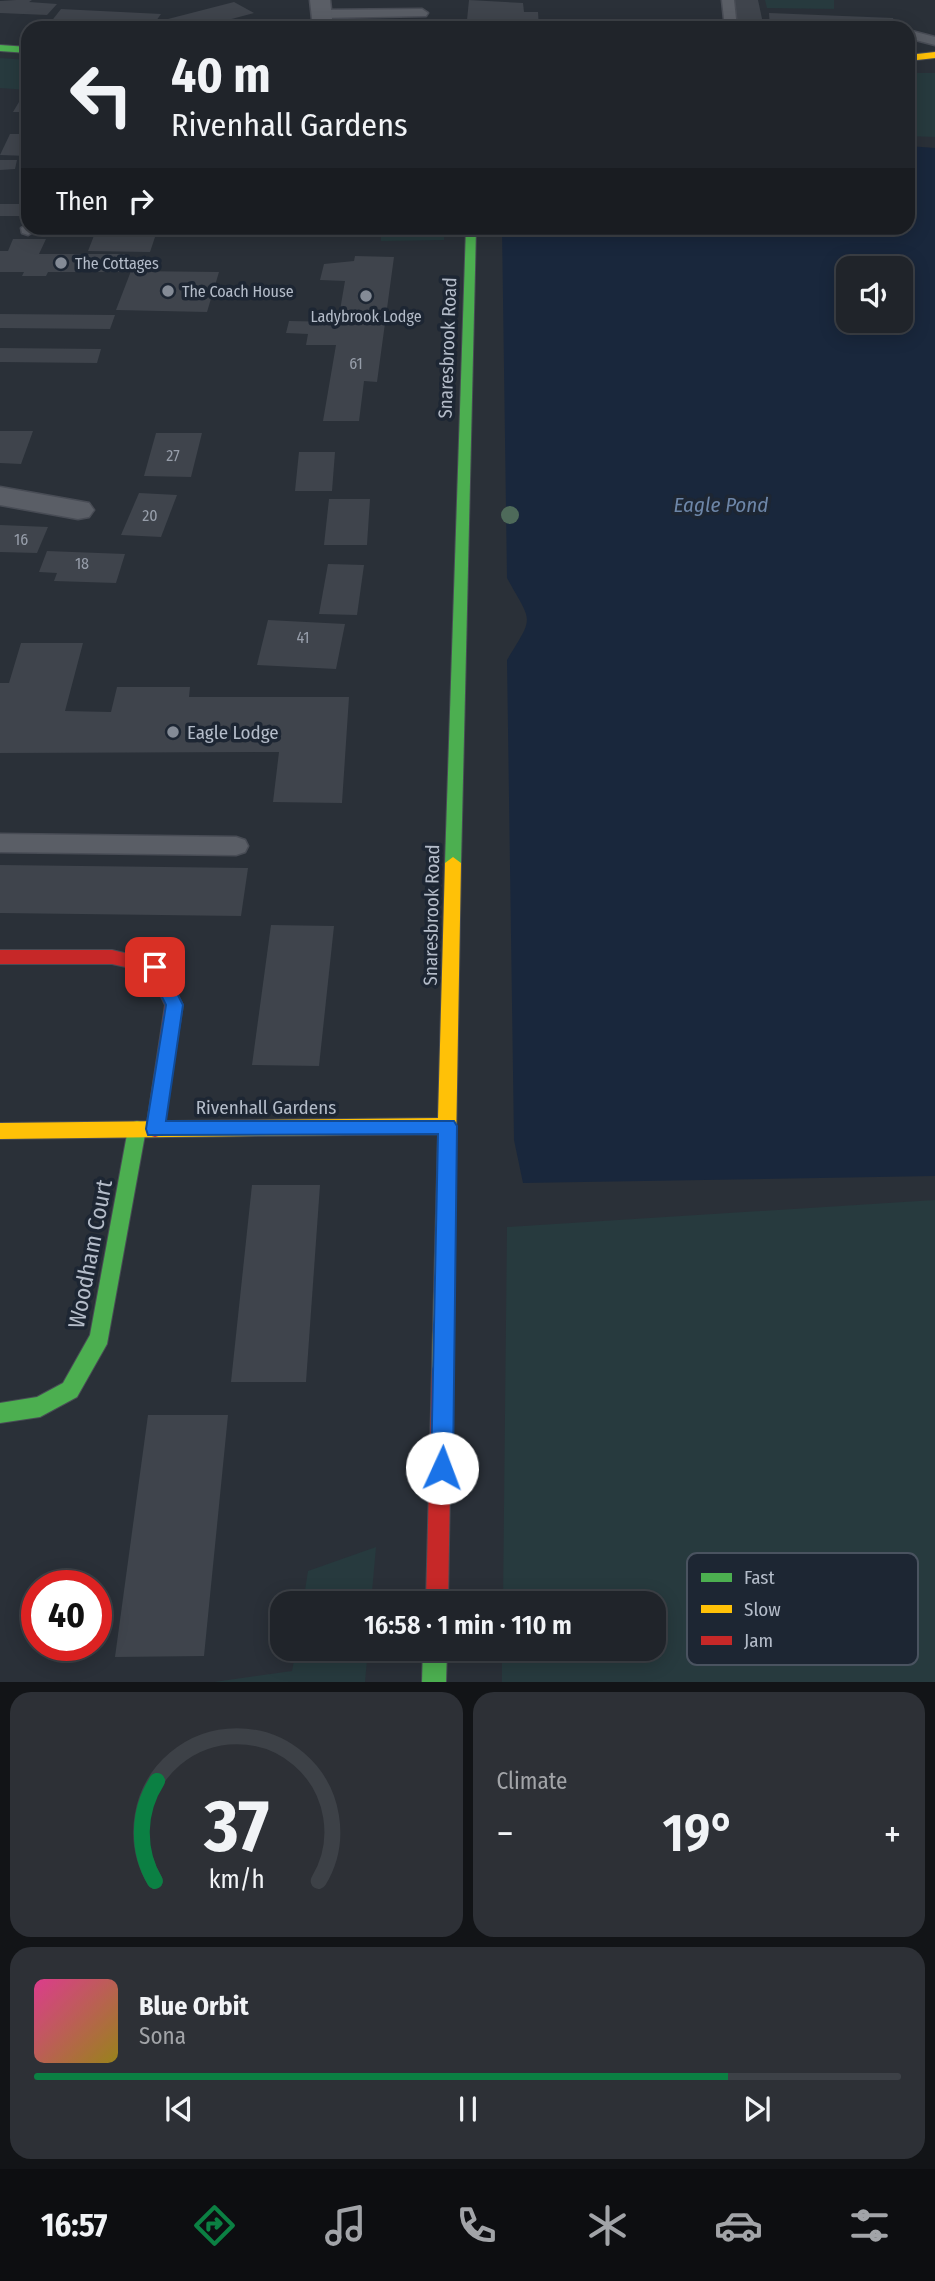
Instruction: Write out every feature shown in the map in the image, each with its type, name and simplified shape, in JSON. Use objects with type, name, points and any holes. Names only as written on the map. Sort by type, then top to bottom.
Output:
[{"type":"street","points":[[0,48],[21,50]]},
{"type":"street","points":[[915,57],[935,55]]},
{"type":"street","points":[[915,64],[935,66]]},
{"type":"street","name":"Snaresbrook Road","points":[[437,1591],[471,235]]},
{"type":"street","points":[[0,496],[78,510]]},
{"type":"street","points":[[0,957],[112,957],[155,967],[174,1005],[155,1129]]},
{"type":"street","name":"Rivenhall Gardens","points":[[0,1131],[448,1126]]},
{"type":"street","name":"Woodham Court","points":[[0,1413],[40,1407],[71,1390],[100,1337],[137,1129]]},
{"type":"street","points":[[434,1682],[435,1661]]},
{"type":"lane","points":[[727,0],[731,21]]},
{"type":"lane","points":[[322,14],[422,13]]},
{"type":"lane","points":[[915,36],[935,41]]},
{"type":"lane","points":[[0,843],[236,846]]},
{"type":"green space","points":[[765,0],[834,0],[834,9],[767,8]]},
{"type":"green space","points":[[0,58],[21,60],[21,90],[0,88]]},
{"type":"green space","points":[[915,73],[935,73],[935,137],[915,136]]},
{"type":"green space","points":[[381,235],[444,235],[444,240],[381,241]]},
{"type":"green space","points":[[935,1200],[935,1682],[502,1682],[502,1661],[666,1661],[666,1591],[503,1591],[507,1227]]},
{"type":"green space","points":[[376,1547],[372,1591],[305,1591],[308,1571]]},
{"type":"green space","points":[[294,1661],[367,1661],[365,1682],[214,1682],[292,1671]]},
{"type":"water","name":"Eagle Pond","points":[[915,147],[935,148],[935,1176],[523,1183],[514,1140],[507,660],[526,626],[527,619],[507,578],[502,235],[915,235]]},
{"type":"building","points":[[32,0],[29,2],[57,4],[47,15],[0,13],[0,1]]},
{"type":"building","points":[[469,0],[523,3],[524,12],[538,12],[539,21],[474,21],[467,20]]},
{"type":"building","points":[[733,0],[758,0],[762,21],[737,21]]},
{"type":"building","points":[[234,2],[254,13],[224,21],[168,19]]},
{"type":"building","points":[[61,9],[161,14],[156,21],[52,21]]},
{"type":"building","points":[[769,13],[893,18],[894,21],[770,21]]},
{"type":"building","points":[[21,99],[21,112],[13,112]]},
{"type":"building","points":[[10,134],[21,134],[21,156],[0,155]]},
{"type":"building","points":[[0,160],[17,160],[15,169],[0,170]]},
{"type":"building","points":[[0,204],[21,204],[20,216],[0,216]]},
{"type":"building","points":[[94,235],[156,235],[150,252],[88,251]]},
{"type":"building","name":"The Cottages","points":[[13,239],[46,239],[39,254],[125,254],[119,272],[48,272],[46,276],[22,276],[24,272],[0,272],[0,251],[8,251]]},
{"type":"building","points":[[355,256],[394,257],[377,382],[364,381],[359,421],[323,421],[336,345],[306,345],[308,334],[286,333],[289,321],[338,322],[345,281],[320,280],[324,264],[354,261]]},
{"type":"building","name":"The Coach House","points":[[131,271],[219,272],[207,312],[116,310]]},
{"type":"building","points":[[0,314],[115,315],[110,329],[0,328]]},
{"type":"building","points":[[0,348],[101,349],[97,363],[0,362]]},
{"type":"building","points":[[0,431],[33,431],[21,464],[0,463]]},
{"type":"building","points":[[156,433],[202,433],[191,477],[144,476]]},
{"type":"building","points":[[299,452],[335,452],[332,491],[295,491]]},
{"type":"building","points":[[139,493],[177,495],[161,537],[121,535]]},
{"type":"building","points":[[329,499],[370,499],[367,545],[324,545]]},
{"type":"building","points":[[0,525],[48,527],[37,553],[0,552]]},
{"type":"building","points":[[47,551],[125,554],[116,583],[54,581],[57,573],[39,572]]},
{"type":"building","points":[[328,564],[364,565],[357,615],[319,614]]},
{"type":"building","points":[[268,620],[345,624],[336,669],[257,665]]},
{"type":"building","name":"Eagle Lodge","points":[[21,643],[83,643],[65,711],[111,712],[117,687],[190,687],[189,697],[349,697],[342,803],[273,802],[279,752],[0,753],[0,683],[9,683]]},
{"type":"building","points":[[0,865],[248,868],[241,916],[0,913]]},
{"type":"building","points":[[271,925],[334,926],[319,1066],[252,1065]]},
{"type":"building","points":[[252,1185],[320,1185],[306,1382],[231,1382]]},
{"type":"building","points":[[148,1415],[228,1415],[204,1656],[115,1657]]},
{"type":"traffic: fast","points":[[0,48],[21,50]]},
{"type":"traffic: fast","points":[[453,863],[471,235]]},
{"type":"traffic: fast","points":[[0,1413],[40,1407],[70,1390],[100,1337],[137,1129]]},
{"type":"traffic: fast","points":[[434,1682],[435,1661]]},
{"type":"traffic: slow","points":[[915,57],[935,55]]},
{"type":"traffic: slow","points":[[442,1369],[453,863]]},
{"type":"traffic: slow","points":[[0,1131],[448,1126]]},
{"type":"traffic: jam","points":[[0,957],[112,957],[155,967],[174,1005],[155,1129]]},
{"type":"traffic: jam","points":[[437,1591],[442,1369]]},
{"type":"place","name":"The Cottages","points":[[61,263]]},
{"type":"place","name":"The Coach House","points":[[168,291]]},
{"type":"place","name":"Ladybrook Lodge","points":[[366,296]]},
{"type":"place","name":"Eagle Lodge","points":[[173,732]]},
{"type":"route","points":[[155,967],[163,988],[174,1005],[155,1129],[448,1126],[442,1468]]}]
